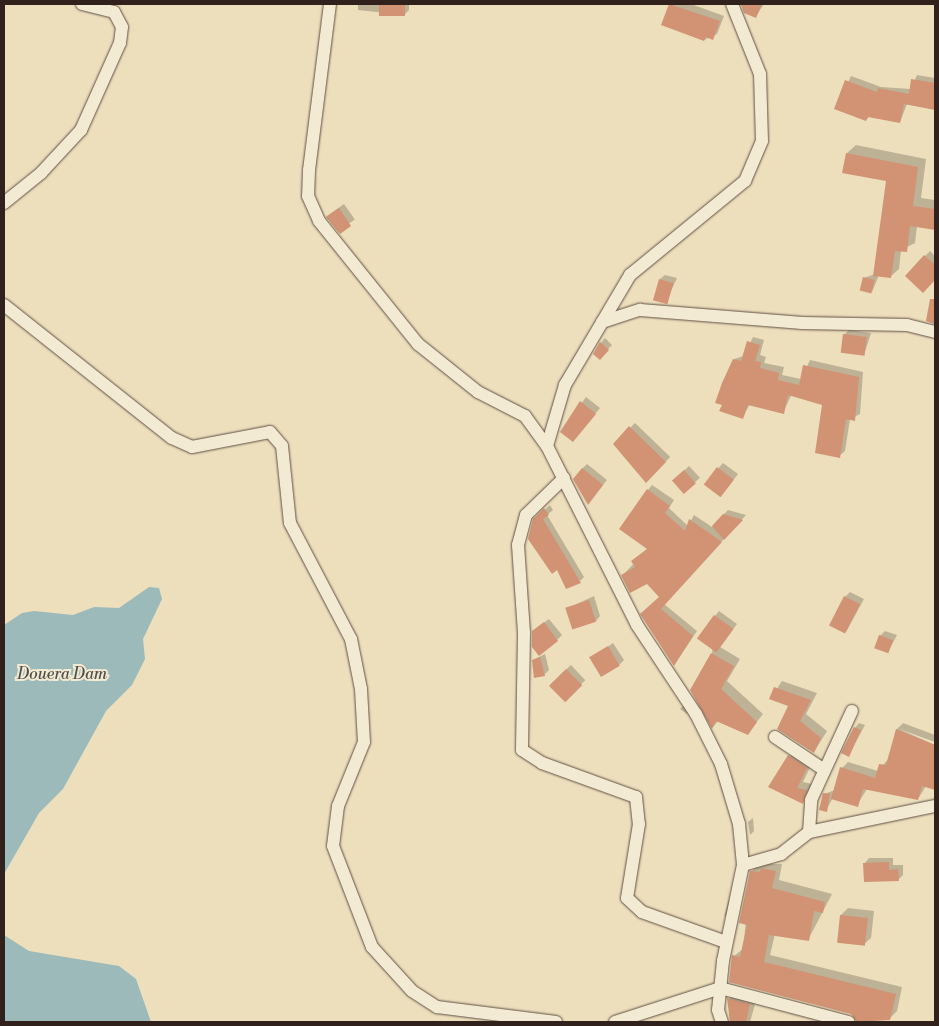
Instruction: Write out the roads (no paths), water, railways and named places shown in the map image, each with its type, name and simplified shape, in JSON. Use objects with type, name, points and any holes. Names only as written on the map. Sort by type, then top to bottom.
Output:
[{"type":"street","points":[[4,203],[41,173],[80,130],[117,52],[122,27],[114,12],[82,4]]},
{"type":"street","points":[[330,4],[309,170],[308,196],[319,221],[418,344],[478,392],[525,416],[547,446],[637,625],[696,714],[721,764],[739,824],[743,865],[726,942],[720,988],[722,1022]]},
{"type":"street","points":[[547,446],[565,385],[630,275],[745,181],[762,141],[760,74],[732,4]]},
{"type":"street","points":[[4,304],[172,438],[192,447],[270,432],[282,446],[290,523],[351,639],[361,689],[364,742],[338,806],[333,846],[372,947],[412,991],[437,1007],[556,1022]]},
{"type":"street","points":[[602,322],[640,310],[802,323],[907,324],[933,329]]},
{"type":"street","points":[[564,478],[526,515],[518,544],[524,633],[522,750],[542,763],[636,797],[639,824],[627,898],[642,912],[726,942]]},
{"type":"street","points":[[810,832],[811,800],[852,711]]},
{"type":"street","points":[[775,736],[824,769]]},
{"type":"street","points":[[743,865],[781,854],[810,832],[935,806]]},
{"type":"street","points":[[615,1022],[720,988],[849,1022]]},
{"type":"water","name":"Douera Dam","points":[[149,587],[159,588],[162,599],[143,639],[145,659],[132,685],[106,711],[63,789],[39,813],[4,874],[4,625],[22,613],[34,611],[73,615],[94,607],[119,608]]},
{"type":"water","points":[[4,935],[29,951],[119,966],[136,979],[151,1022],[4,1022]]}]
